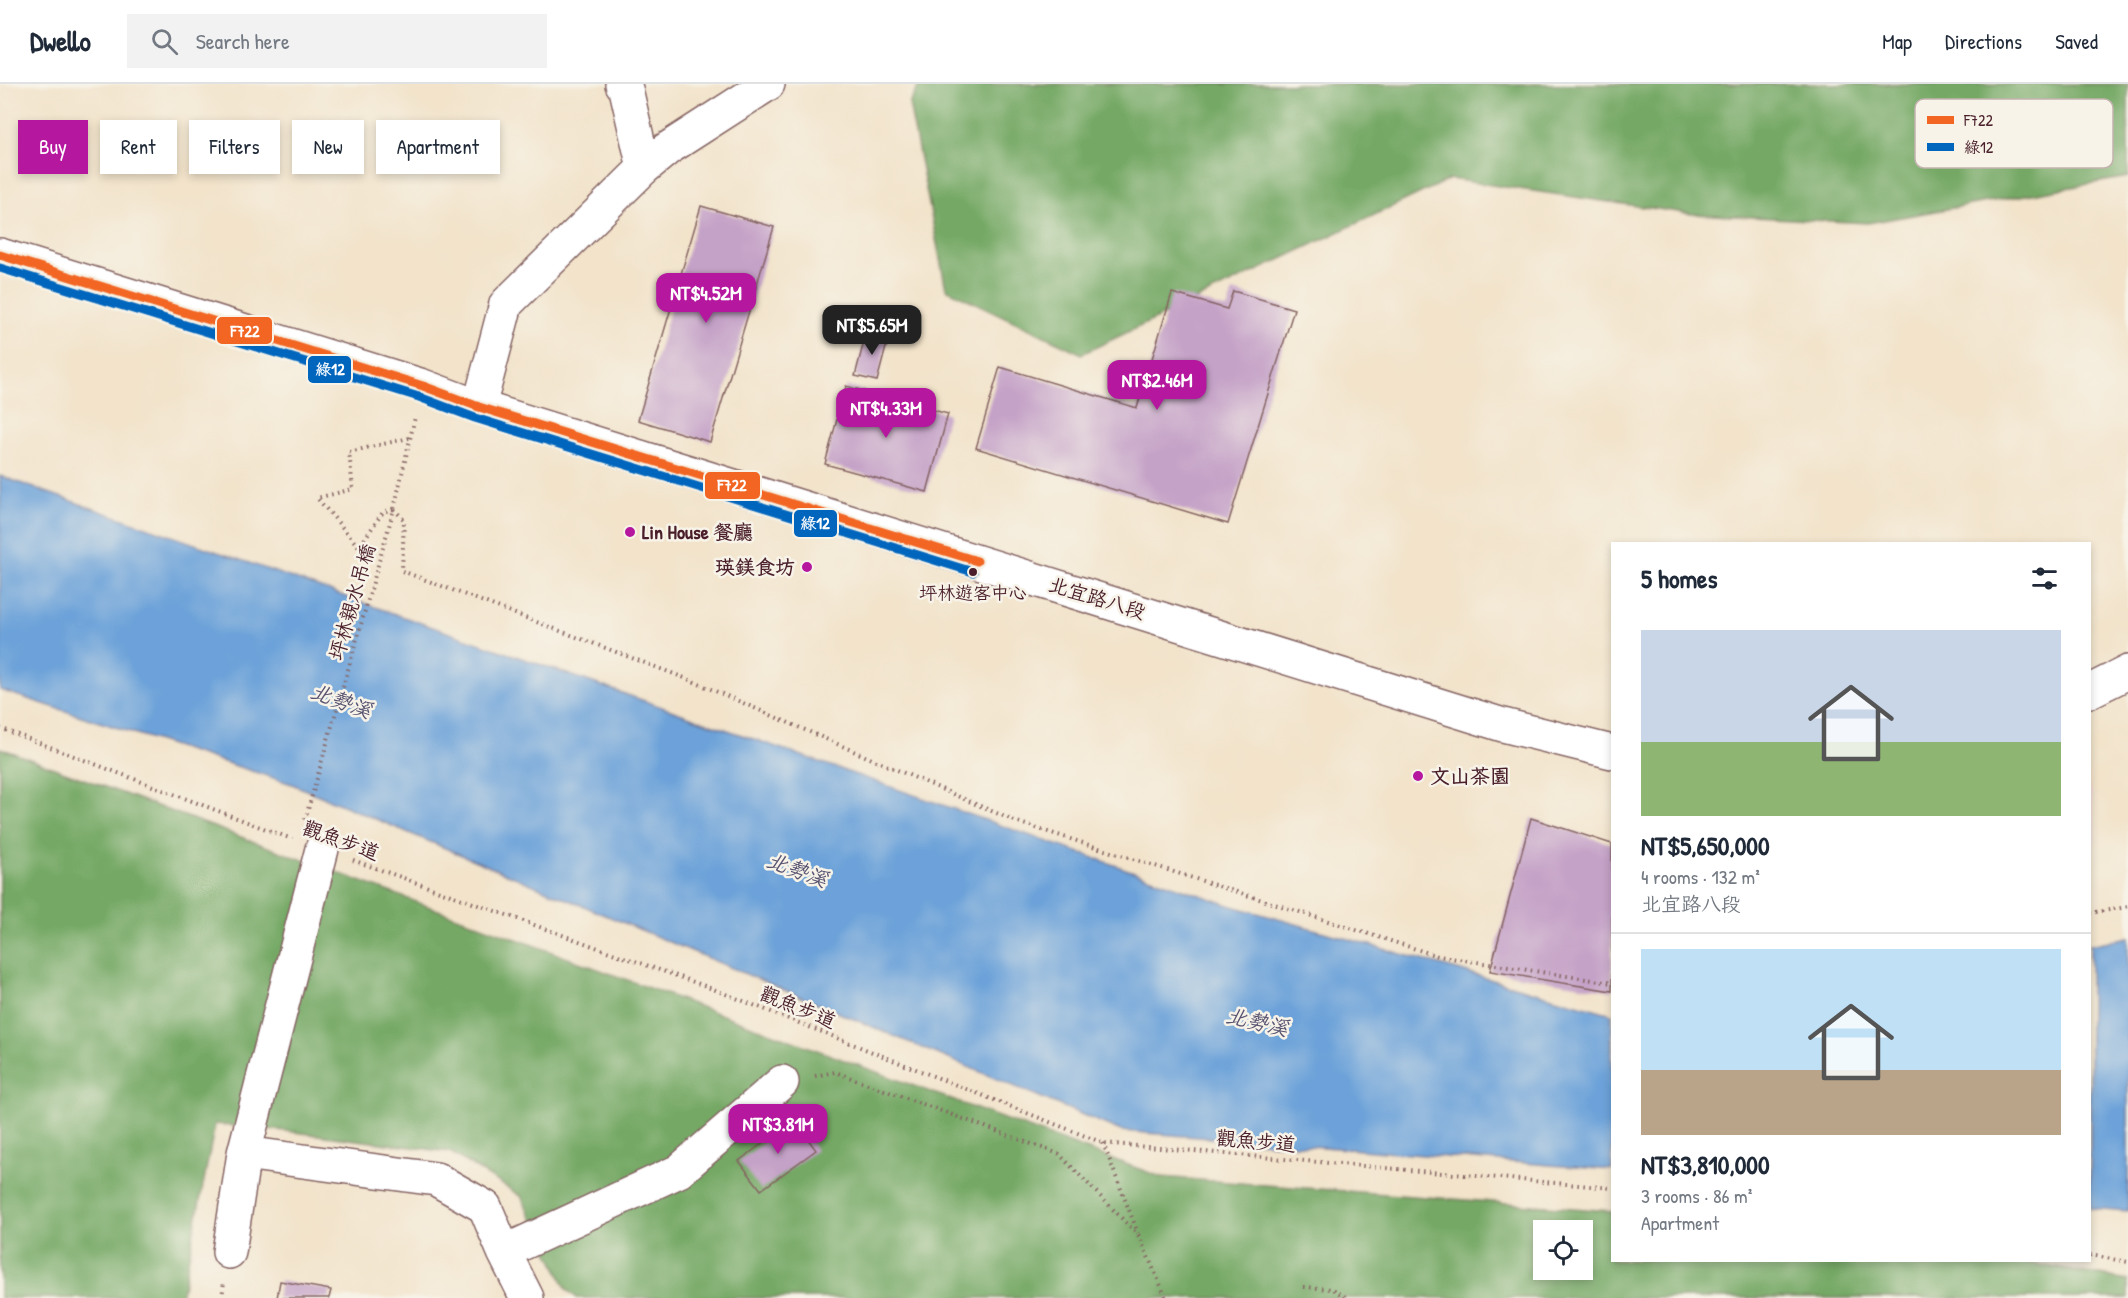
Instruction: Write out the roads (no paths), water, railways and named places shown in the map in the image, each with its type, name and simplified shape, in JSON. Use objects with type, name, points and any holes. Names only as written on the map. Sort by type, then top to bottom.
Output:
[{"type":"main road","points":[[622,84],[626,89],[644,168]]},
{"type":"main road","points":[[479,407],[506,304],[644,168],[667,149],[768,84]]},
{"type":"main road","name":"北宜路八段","points":[[0,255],[423,386],[479,407],[1492,721],[1611,752]]},
{"type":"main road","points":[[2091,690],[2128,672]]},
{"type":"main road","points":[[229,1252],[244,1153],[311,845]]},
{"type":"main road","points":[[504,1252],[679,1171],[782,1082]]},
{"type":"main road","points":[[244,1153],[436,1179],[485,1207],[527,1298]]},
{"type":"water","name":"北勢溪","points":[[0,476],[1229,905],[1611,1014],[1611,1170],[1121,1131],[292,784],[0,690]]},
{"type":"water","points":[[2128,937],[2128,1211],[2091,1208],[2091,945]]},
{"type":"place","name":"Lin House 餐廳","points":[[630,532]]},
{"type":"place","name":"瑛鎂食坊","points":[[807,567]]},
{"type":"place","name":"坪林遊客中心","points":[[973,572]]},
{"type":"place","name":"文山茶園","points":[[1418,776]]}]
